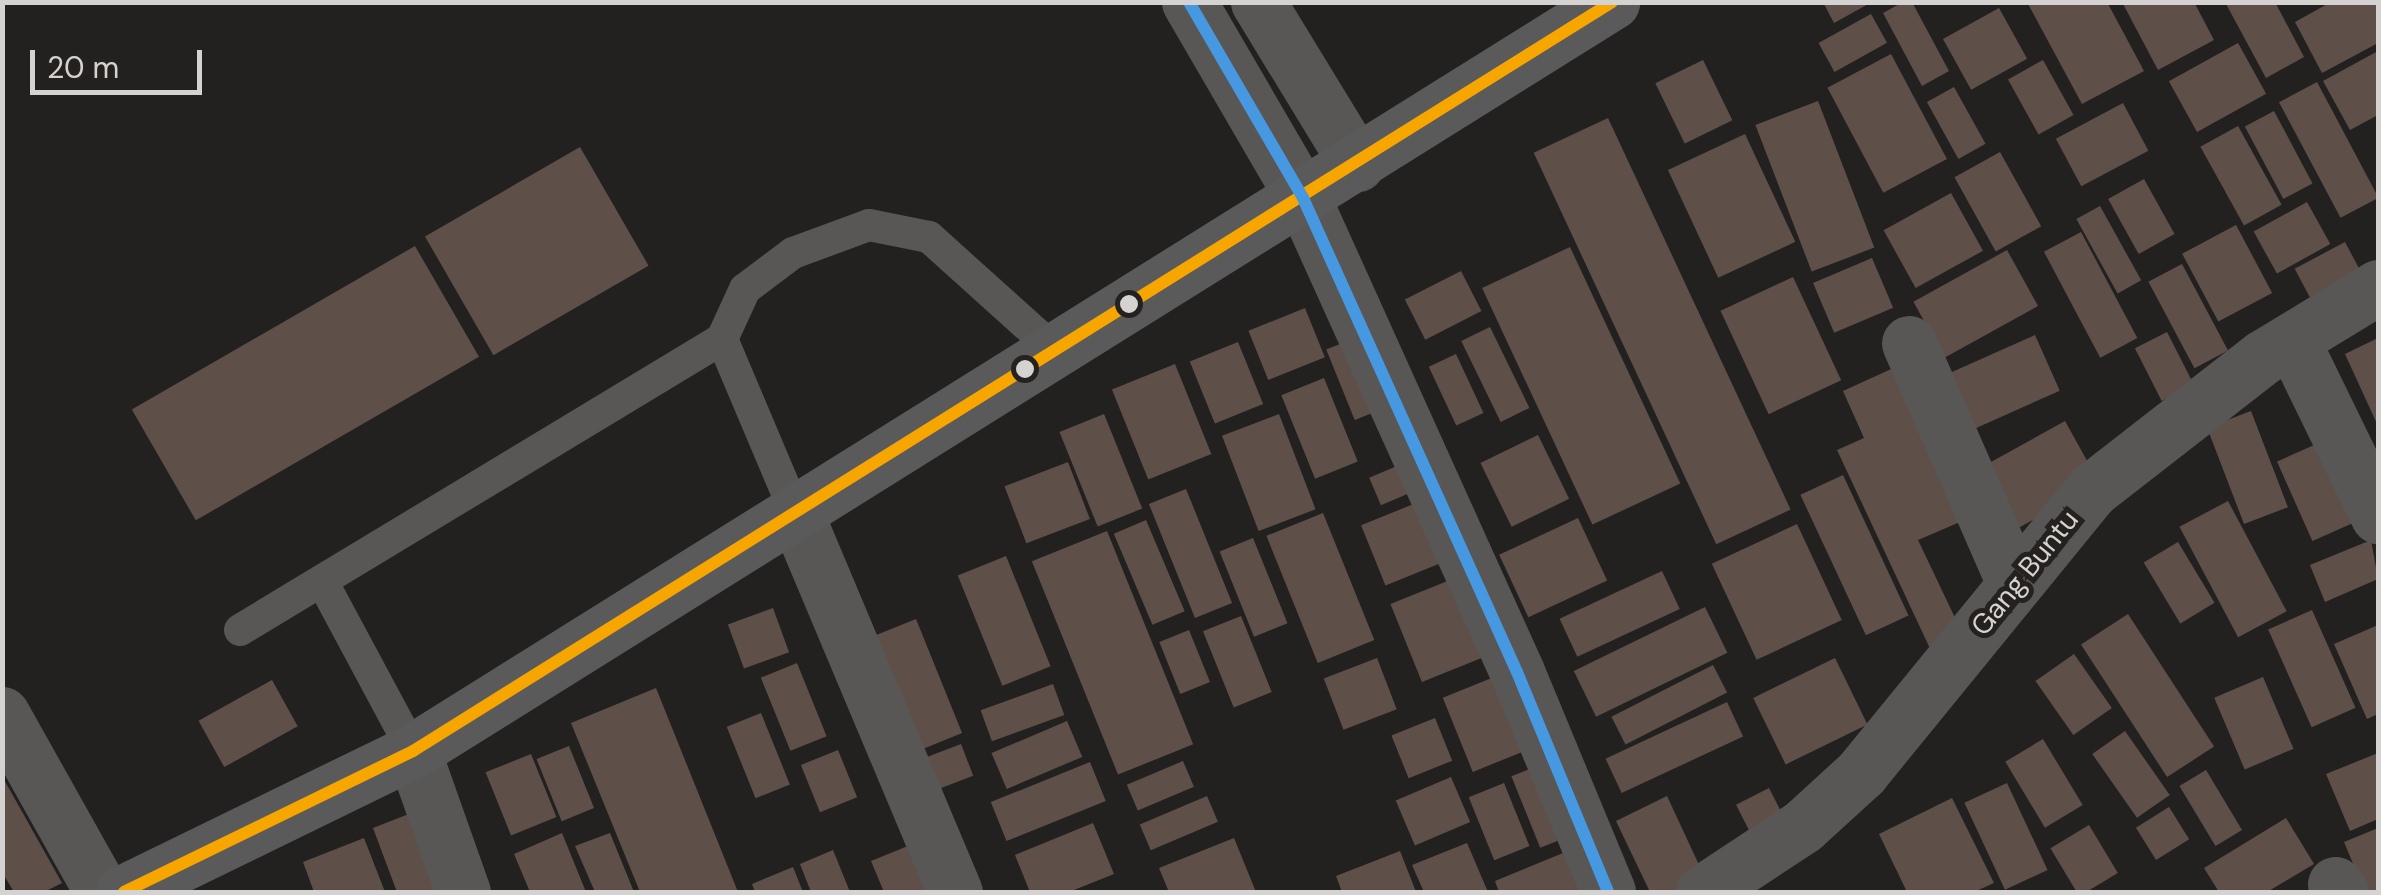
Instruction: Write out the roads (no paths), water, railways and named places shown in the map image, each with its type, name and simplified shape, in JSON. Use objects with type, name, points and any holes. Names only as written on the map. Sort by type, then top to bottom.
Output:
[{"type":"main road","points":[[124,892],[413,751],[1058,353],[1612,2]]},
{"type":"street","points":[[1189,2],[1303,198],[1516,672],[1608,892]]},
{"type":"street","points":[[1258,2],[1357,164]]},
{"type":"street","name":"Gang Buntu","points":[[1703,892],[1803,826],[1861,773],[1931,694],[2014,583],[2092,490],[2292,340],[2378,287]]},
{"type":"street","points":[[2292,340],[2378,516]]},
{"type":"street","points":[[1909,343],[2014,583]]},
{"type":"street","points":[[796,514],[956,892]]},
{"type":"street","points":[[2,714],[102,892]]},
{"type":"street","points":[[413,751],[463,892]]},
{"type":"lane","points":[[240,630],[722,339],[745,289],[793,253],[869,226],[929,236],[1058,353]]},
{"type":"lane","points":[[722,339],[796,514]]},
{"type":"lane","points":[[322,580],[413,751]]}]
